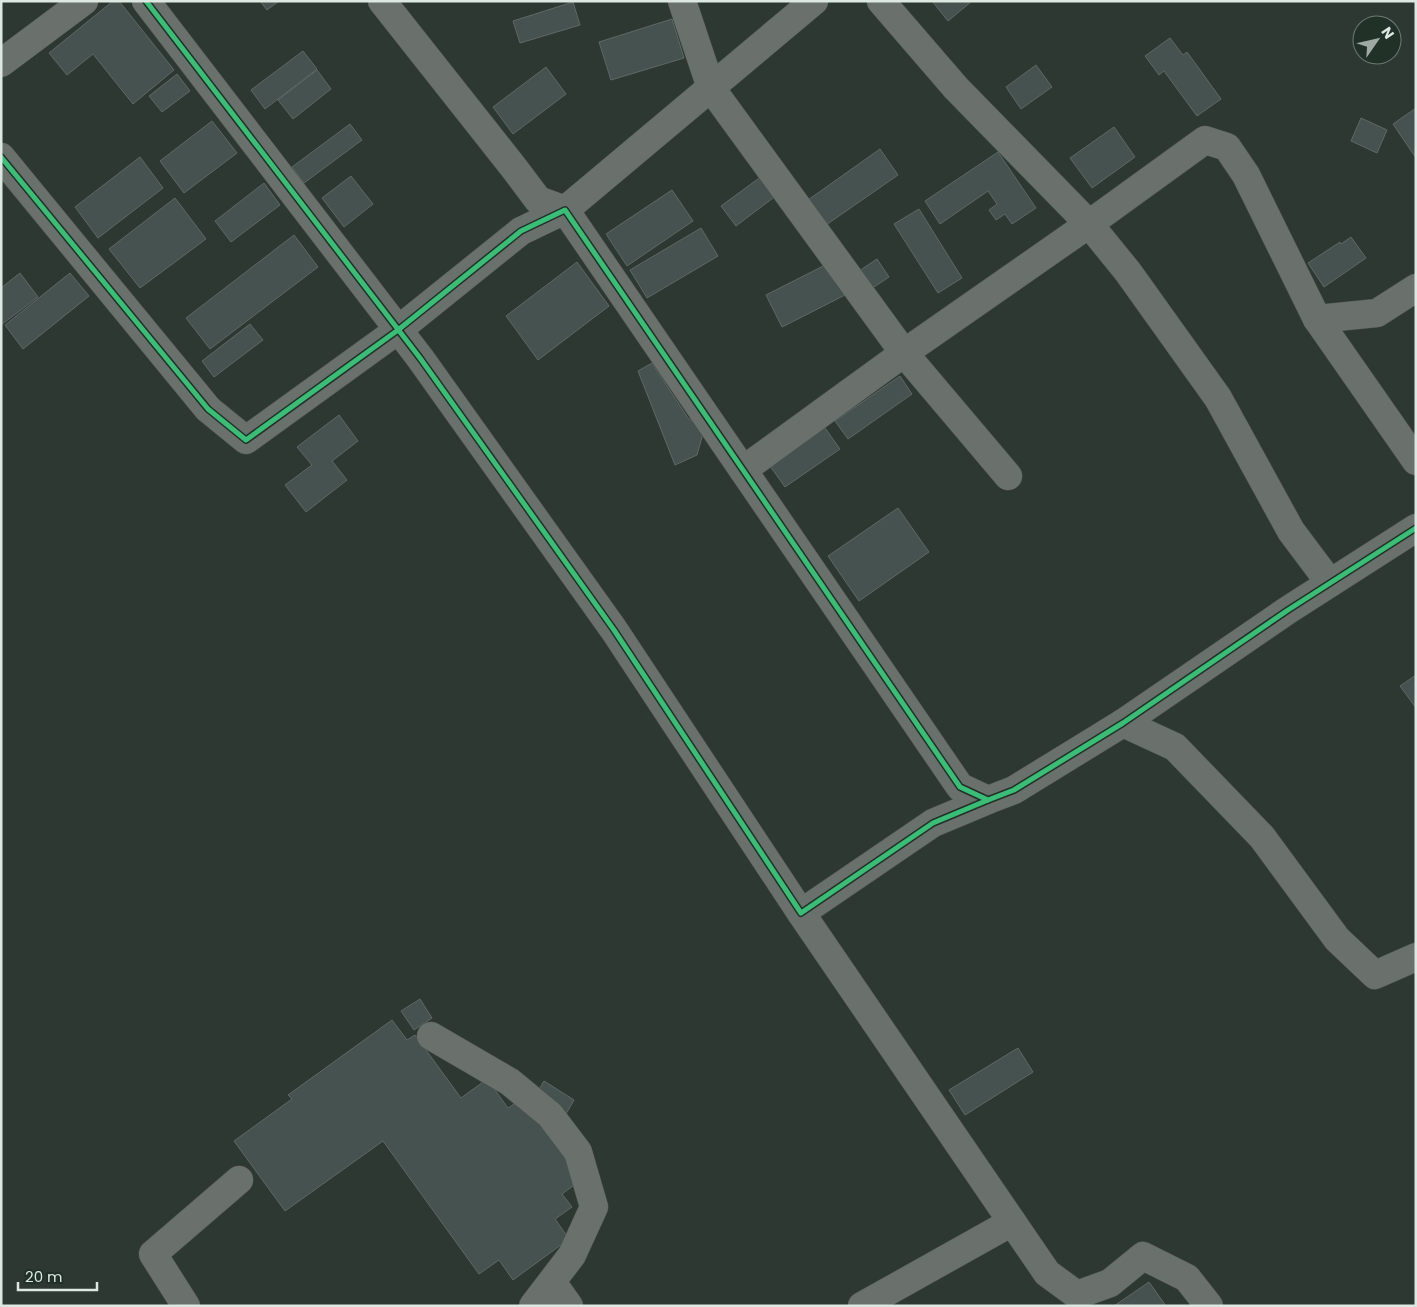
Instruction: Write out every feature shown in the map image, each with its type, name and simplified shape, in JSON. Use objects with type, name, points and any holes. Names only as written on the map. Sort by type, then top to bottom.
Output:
[{"type":"street","points":[[1,64],[84,1]]},
{"type":"street","points":[[146,1],[398,330],[614,630],[801,913],[1047,1273],[1074,1300],[1110,1283],[1143,1256],[1187,1278],[1209,1306]]},
{"type":"street","points":[[382,1],[538,200],[565,210],[960,788],[988,800]]},
{"type":"street","points":[[682,1],[711,88],[904,353],[1008,476]]},
{"type":"street","points":[[1,157],[208,409],[246,440],[398,330],[521,232],[565,210],[814,1]]},
{"type":"street","points":[[881,1],[956,88],[1089,224],[1128,272],[1218,398],[1291,530],[1330,583]]},
{"type":"street","points":[[743,470],[904,353],[1089,224],[1205,140],[1227,147],[1246,176],[1317,319],[1416,461]]},
{"type":"street","points":[[1317,319],[1377,313],[1416,288]]},
{"type":"street","points":[[801,913],[933,824],[1014,790],[1123,723],[1330,583],[1416,528]]},
{"type":"street","points":[[1123,723],[1175,747],[1262,837],[1337,939],[1375,975],[1416,957]]},
{"type":"street","points":[[431,1036],[510,1082],[550,1115],[578,1152],[594,1207],[572,1255],[533,1306]]},
{"type":"street","points":[[186,1306],[153,1254],[239,1180]]},
{"type":"street","points":[[862,1306],[1012,1222]]},
{"type":"street","points":[[552,1282],[569,1306]]},
{"type":"building","points":[[113,1],[119,1],[174,70],[133,104],[93,54],[67,75],[49,53]]},
{"type":"building","points":[[260,1],[279,1],[267,10]]},
{"type":"building","points":[[932,1],[972,1],[948,21]]},
{"type":"building","points":[[573,2],[580,25],[520,43],[513,21]]},
{"type":"building","points":[[672,19],[684,58],[611,80],[599,42]]},
{"type":"building","points":[[1170,38],[1183,55],[1187,52],[1221,99],[1197,116],[1164,71],[1159,75],[1145,56]]},
{"type":"building","points":[[303,51],[317,69],[265,109],[251,90]]},
{"type":"building","points":[[1036,65],[1052,87],[1021,109],[1006,87]]},
{"type":"building","points":[[546,67],[566,94],[513,134],[493,107]]},
{"type":"building","points":[[317,70],[331,89],[293,119],[278,100]]},
{"type":"building","points":[[177,74],[190,91],[162,112],[149,96]]},
{"type":"building","points":[[1416,108],[1416,158],[1393,124]]},
{"type":"building","points":[[1361,118],[1387,130],[1377,153],[1351,141]]},
{"type":"building","points":[[212,121],[237,153],[184,193],[160,161]]},
{"type":"building","points":[[350,124],[362,140],[304,183],[292,167]]},
{"type":"building","points":[[1114,127],[1135,157],[1092,188],[1070,158]]},
{"type":"building","points":[[880,149],[898,175],[826,225],[808,200]]},
{"type":"building","points":[[998,152],[1036,208],[1012,224],[1005,214],[996,220],[989,210],[997,204],[988,191],[940,224],[925,201]]},
{"type":"building","points":[[140,157],[163,188],[98,238],[75,207]]},
{"type":"building","points":[[351,176],[373,204],[344,227],[322,198]]},
{"type":"building","points":[[762,176],[777,195],[736,226],[721,206]]},
{"type":"building","points":[[264,183],[280,205],[231,242],[215,221]]},
{"type":"building","points":[[672,190],[693,221],[627,266],[606,234]]},
{"type":"building","points":[[175,198],[206,239],[140,288],[109,249]]},
{"type":"building","points":[[919,209],[962,278],[938,293],[894,224]]},
{"type":"building","points":[[701,228],[718,256],[647,298],[630,270]]},
{"type":"building","points":[[294,235],[318,267],[210,349],[186,318]]},
{"type":"building","points":[[1351,237],[1366,258],[1324,287],[1308,263]]},
{"type":"building","points":[[877,259],[889,277],[871,289],[859,271]]},
{"type":"building","points":[[577,262],[609,306],[538,360],[506,316]]},
{"type":"building","points":[[831,262],[847,294],[782,327],[766,295]]},
{"type":"building","points":[[20,273],[38,297],[1,325],[1,288]]},
{"type":"building","points":[[70,273],[89,296],[23,349],[5,325]]},
{"type":"building","points":[[250,324],[263,340],[214,377],[202,361]]},
{"type":"building","points":[[652,363],[688,418],[704,430],[697,455],[675,465],[638,371]]},
{"type":"building","points":[[900,376],[912,394],[848,439],[835,421]]},
{"type":"building","points":[[339,415],[358,441],[332,461],[347,480],[306,512],[285,485],[312,465],[297,447]]},
{"type":"building","points":[[825,428],[840,449],[785,487],[770,466]]},
{"type":"building","points":[[898,508],[929,552],[859,601],[828,556]]},
{"type":"building","points":[[1416,675],[1416,708],[1400,686]]},
{"type":"building","points":[[420,999],[432,1018],[414,1030],[401,1011]]},
{"type":"building","points":[[392,1020],[407,1040],[415,1035],[461,1098],[487,1079],[508,1108],[522,1099],[581,1180],[562,1194],[572,1207],[555,1219],[569,1239],[513,1280],[499,1260],[479,1274],[383,1141],[285,1211],[234,1141],[292,1099],[288,1095]]},
{"type":"building","points":[[1018,1048],[1033,1072],[965,1115],[949,1090]]},
{"type":"building","points":[[544,1081],[574,1100],[566,1114],[536,1095]]},
{"type":"building","points":[[1149,1282],[1166,1306],[1114,1306]]},
{"type":"cycle path","points":[[146,1],[420,358],[614,630],[801,913],[933,823],[988,800]]},
{"type":"cycle path","points":[[1,157],[208,409],[246,440],[398,330],[521,231],[565,210],[960,787],[988,800],[1014,790],[1123,723],[1288,610],[1416,528]]}]
